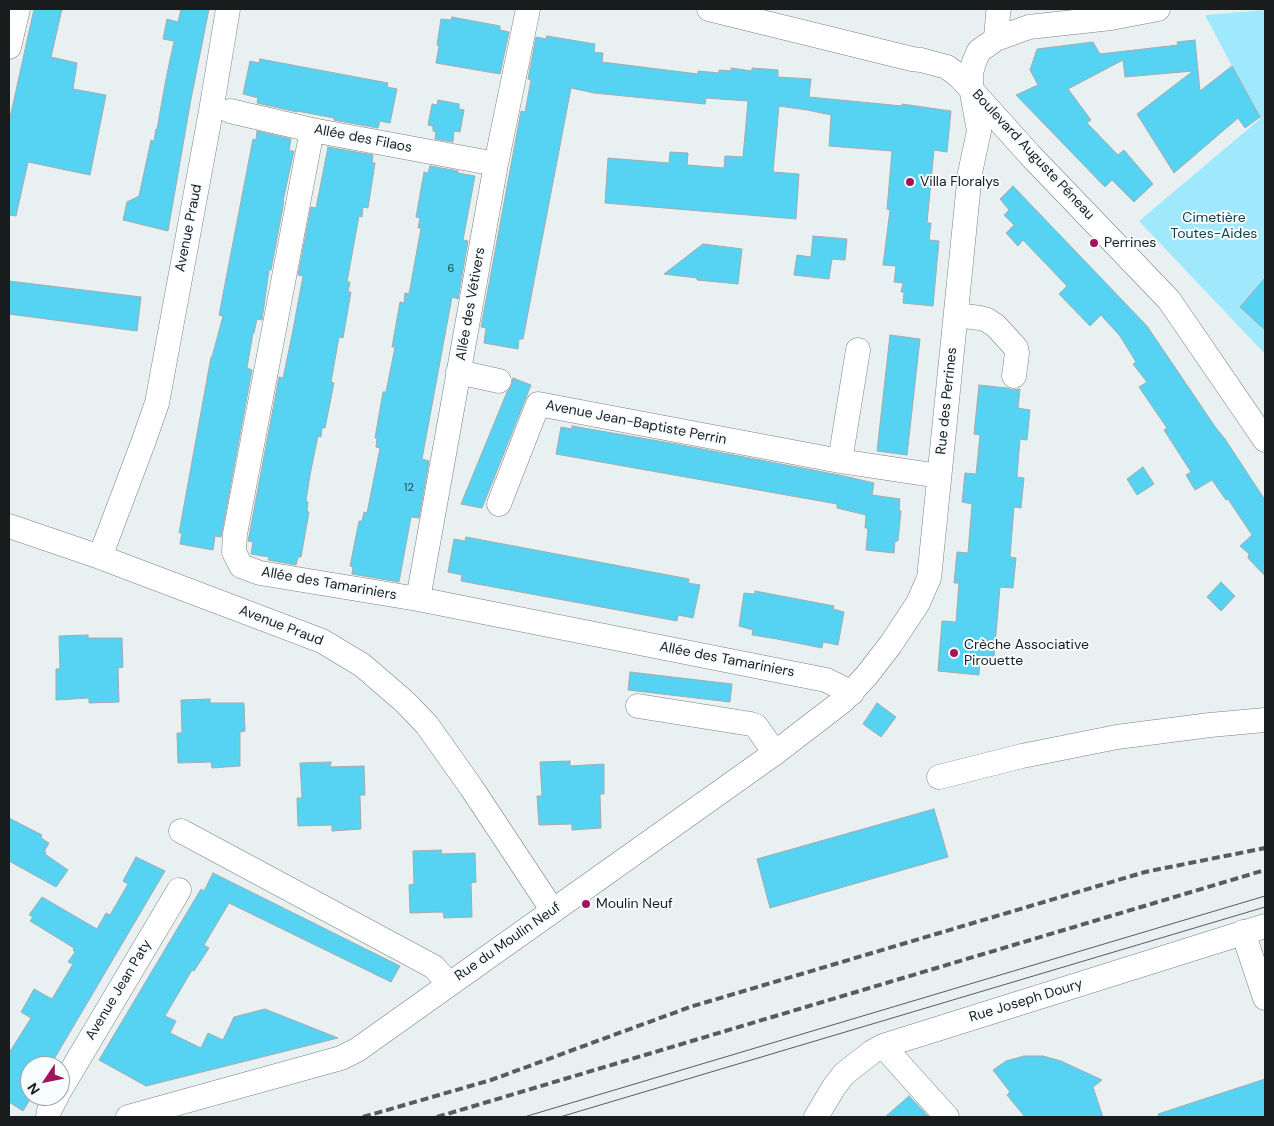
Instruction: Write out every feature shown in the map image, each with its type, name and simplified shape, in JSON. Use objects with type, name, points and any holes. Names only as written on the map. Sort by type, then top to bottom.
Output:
[{"type":"street","points":[[9,47],[18,9]]},
{"type":"street","name":"Avenue Praud","points":[[100,557],[157,402],[228,9]]},
{"type":"street","name":"Allée des Vétivers","points":[[418,600],[496,164],[528,9]]},
{"type":"street","name":"Boulevard Auguste Péneau","points":[[709,9],[922,60],[947,67],[960,76],[1168,300],[1265,440]]},
{"type":"street","points":[[996,39],[1000,9]]},
{"type":"street","points":[[970,87],[971,73],[979,51],[996,39],[1029,27],[1111,18],[1158,9]]},
{"type":"street","name":"Rue des Perrines","points":[[852,693],[891,644],[918,603],[928,578],[970,173],[979,131],[970,87]]},
{"type":"street","name":"Allée des Filaos","points":[[230,111],[312,130],[496,164]]},
{"type":"street","name":"Allée des Tamariniers","points":[[312,130],[235,534],[234,552],[241,566],[260,573],[418,600],[826,680],[852,693]]},
{"type":"street","points":[[956,315],[980,318],[996,326],[1016,348],[1014,376]]},
{"type":"street","points":[[840,461],[858,350]]},
{"type":"street","points":[[458,372],[499,381]]},
{"type":"street","name":"Avenue Jean-Baptiste Perrin","points":[[499,504],[538,404],[840,461],[939,476]]},
{"type":"street","name":"Avenue Praud","points":[[9,526],[100,557],[322,641],[362,665],[406,702],[427,724],[471,787],[552,911]]},
{"type":"street","name":"Rue du Moulin Neuf","points":[[128,1117],[341,1058],[357,1050],[775,752],[852,693]]},
{"type":"street","points":[[638,706],[751,724],[756,726],[775,752]]},
{"type":"street","points":[[939,777],[1022,756],[1117,736],[1265,720]]},
{"type":"street","points":[[181,831],[434,967],[449,984]]},
{"type":"street","name":"Avenue Jean Paty","points":[[70,1073],[178,890]]},
{"type":"street","name":"Rue Joseph Doury","points":[[816,1117],[844,1074],[872,1052],[883,1046],[1265,926]]},
{"type":"street","points":[[1243,932],[1265,998]]},
{"type":"street","points":[[883,1046],[947,1117]]},
{"type":"green space","name":"Cimetière Toutes-Aides","points":[[1265,10],[1265,354],[1139,221],[1260,119],[1205,15]]},
{"type":"building","points":[[34,9],[62,9],[51,57],[77,63],[73,89],[106,95],[90,175],[28,162],[16,216],[9,215],[9,122]]},
{"type":"building","points":[[181,9],[209,9],[168,231],[123,220],[127,202],[139,196],[151,140],[154,141],[157,129],[174,41],[163,39],[167,19],[178,22]]},
{"type":"building","points":[[452,17],[500,26],[500,30],[509,32],[500,74],[436,63],[441,19],[451,20]]},
{"type":"building","points":[[547,36],[595,44],[594,52],[603,53],[602,62],[698,74],[698,71],[719,73],[719,70],[731,71],[731,68],[752,71],[752,68],[778,70],[778,77],[811,79],[809,97],[902,106],[902,104],[951,111],[947,152],[934,150],[927,223],[931,223],[929,240],[939,241],[933,306],[903,303],[904,292],[901,292],[903,283],[894,282],[896,266],[883,265],[890,210],[887,209],[892,151],[829,146],[831,115],[779,106],[773,172],[799,174],[796,219],[605,203],[608,158],[669,163],[670,152],[688,153],[687,165],[724,168],[725,156],[743,157],[748,101],[706,98],[705,104],[594,93],[571,88],[523,339],[519,339],[518,349],[484,343],[486,328],[481,327],[521,111],[525,112],[531,80],[528,79],[536,37],[546,39]]},
{"type":"building","points":[[1195,40],[1200,91],[1232,66],[1260,117],[1245,128],[1238,118],[1174,173],[1137,114],[1193,71],[1125,77],[1123,60],[1068,89],[1091,120],[1087,123],[1118,155],[1124,150],[1153,184],[1134,202],[1112,180],[1105,187],[1016,95],[1038,85],[1030,70],[1037,49],[1093,42],[1100,54],[1178,45],[1177,42]]},
{"type":"building","points":[[260,59],[388,83],[387,87],[397,89],[390,123],[380,121],[378,128],[257,103],[258,98],[243,94],[250,61],[259,63]]},
{"type":"building","points":[[438,100],[459,104],[459,109],[464,110],[460,132],[454,131],[453,142],[435,139],[436,132],[433,131],[433,126],[428,125],[432,104],[437,105]]},
{"type":"building","points":[[257,131],[291,139],[289,151],[294,151],[271,270],[269,270],[262,320],[257,319],[253,333],[247,368],[252,370],[221,537],[215,536],[213,550],[180,544],[182,533],[179,533],[211,357],[223,316],[219,315],[253,139],[256,140]]},
{"type":"building","points":[[328,147],[373,155],[372,163],[375,163],[368,208],[363,207],[362,217],[359,216],[347,282],[350,282],[348,292],[351,292],[343,338],[339,337],[331,382],[334,383],[325,428],[322,428],[321,437],[318,436],[306,501],[308,502],[307,511],[309,512],[301,557],[298,557],[296,565],[268,560],[269,557],[251,554],[253,542],[248,541],[279,377],[283,378],[292,335],[303,276],[298,275],[311,207],[316,208]]},
{"type":"building","points":[[430,166],[475,176],[463,240],[468,241],[458,299],[452,297],[422,459],[429,461],[419,518],[411,517],[399,582],[352,574],[353,567],[350,566],[359,521],[362,521],[364,512],[367,513],[380,448],[376,447],[377,438],[375,438],[383,392],[386,392],[395,347],[392,347],[400,302],[404,303],[405,293],[409,294],[421,228],[418,228],[420,218],[416,217],[424,172],[428,173]]},
{"type":"building","points":[[1013,186],[1147,326],[1265,500],[1265,576],[1248,558],[1249,554],[1240,546],[1252,535],[1228,499],[1226,500],[1212,480],[1195,490],[1186,475],[1191,472],[1164,430],[1167,428],[1139,387],[1147,382],[1133,364],[1136,362],[1120,336],[1101,315],[1090,326],[1059,294],[1067,286],[1023,240],[1018,246],[1006,233],[1014,225],[1004,215],[1009,210],[1000,199]]},
{"type":"building","points":[[813,236],[847,239],[845,260],[832,259],[829,279],[794,275],[797,255],[811,257]]},
{"type":"building","points":[[703,244],[742,249],[738,284],[697,280],[697,278],[664,274]]},
{"type":"building","points":[[1265,278],[1265,330],[1240,307]]},
{"type":"building","points":[[9,281],[141,297],[137,331],[9,314]]},
{"type":"building","points":[[890,335],[920,339],[907,455],[877,451]]},
{"type":"building","points":[[513,378],[531,385],[482,508],[461,504],[512,384]]},
{"type":"building","points":[[979,385],[1013,390],[1020,389],[1018,408],[1030,410],[1027,440],[1020,439],[1017,477],[1024,478],[1021,508],[1014,507],[1010,557],[1016,558],[1013,588],[1000,587],[994,657],[980,655],[979,675],[938,671],[942,621],[956,622],[959,583],[954,583],[957,552],[968,553],[972,504],[962,502],[965,473],[976,474],[980,435],[974,434]]},
{"type":"building","points":[[572,426],[676,444],[874,483],[872,495],[900,499],[899,510],[901,511],[898,541],[895,541],[894,553],[866,550],[868,528],[865,528],[866,515],[837,508],[837,504],[556,454],[561,427],[572,429]]},
{"type":"building","points":[[1143,467],[1154,484],[1137,495],[1127,479]]},
{"type":"building","points":[[466,537],[689,579],[688,583],[700,585],[693,618],[678,615],[677,621],[461,581],[462,575],[448,572],[454,539],[465,541]]},
{"type":"building","points":[[1221,582],[1235,596],[1221,611],[1207,597]]},
{"type":"building","points":[[755,591],[834,606],[833,609],[844,612],[838,645],[823,642],[822,648],[752,635],[753,630],[739,626],[744,593],[755,594]]},
{"type":"building","points":[[88,635],[88,638],[122,638],[123,667],[118,668],[119,702],[89,703],[89,698],[56,700],[56,669],[60,669],[59,636]]},
{"type":"building","points":[[630,672],[732,684],[730,702],[628,690]]},
{"type":"building","points":[[210,699],[210,703],[244,703],[245,731],[240,732],[240,766],[212,768],[211,762],[178,763],[177,733],[182,733],[181,700]]},
{"type":"building","points":[[877,703],[896,717],[881,737],[863,724]]},
{"type":"building","points":[[570,761],[570,766],[604,764],[604,794],[600,794],[601,828],[572,830],[572,824],[539,825],[537,796],[542,796],[540,762]]},
{"type":"building","points":[[331,762],[330,767],[364,766],[365,795],[360,795],[361,829],[332,831],[332,825],[298,826],[297,798],[302,798],[300,763]]},
{"type":"building","points":[[934,809],[948,857],[770,908],[757,859]]},
{"type":"building","points":[[9,818],[42,835],[41,838],[49,843],[44,852],[46,852],[45,854],[68,870],[56,887],[9,861]]},
{"type":"building","points":[[441,850],[442,854],[475,853],[476,882],[471,883],[472,917],[444,918],[443,912],[410,913],[409,885],[414,884],[413,851]]},
{"type":"building","points":[[136,857],[165,871],[56,1056],[20,1056],[20,1106],[26,1106],[23,1111],[9,1102],[9,1053],[31,1018],[21,1012],[34,989],[52,999],[73,964],[68,962],[75,952],[74,948],[30,921],[33,917],[29,915],[42,897],[97,929],[106,913],[110,915],[128,884],[123,881]]},
{"type":"building","points":[[213,873],[400,966],[391,982],[229,903],[204,945],[209,948],[194,971],[192,970],[165,1016],[176,1021],[170,1033],[201,1048],[208,1033],[223,1040],[234,1017],[265,1009],[338,1038],[146,1086],[99,1060],[201,889],[204,891]]},
{"type":"building","points":[[1024,1056],[1043,1056],[1061,1061],[1102,1080],[1093,1087],[1103,1117],[1025,1117],[1007,1095],[1010,1092],[993,1070],[1006,1061]]},
{"type":"building","points":[[1265,1079],[1265,1117],[1159,1117],[1158,1114]]},
{"type":"building","points":[[909,1096],[929,1117],[885,1117]]},
{"type":"tram line","points":[[524,1117],[1265,896]]},
{"type":"tram line","points":[[560,1117],[1265,907]]},
{"type":"railway","points":[[363,1117],[491,1080],[690,1007],[1145,872],[1265,848]]},
{"type":"railway","points":[[437,1117],[1265,870]]},
{"type":"place","name":"Villa Floralys","points":[[910,182]]},
{"type":"place","name":"Perrines","points":[[1094,243]]},
{"type":"place","name":"Crèche Associative Pirouette","points":[[954,653]]},
{"type":"place","name":"Moulin Neuf","points":[[586,904]]}]
